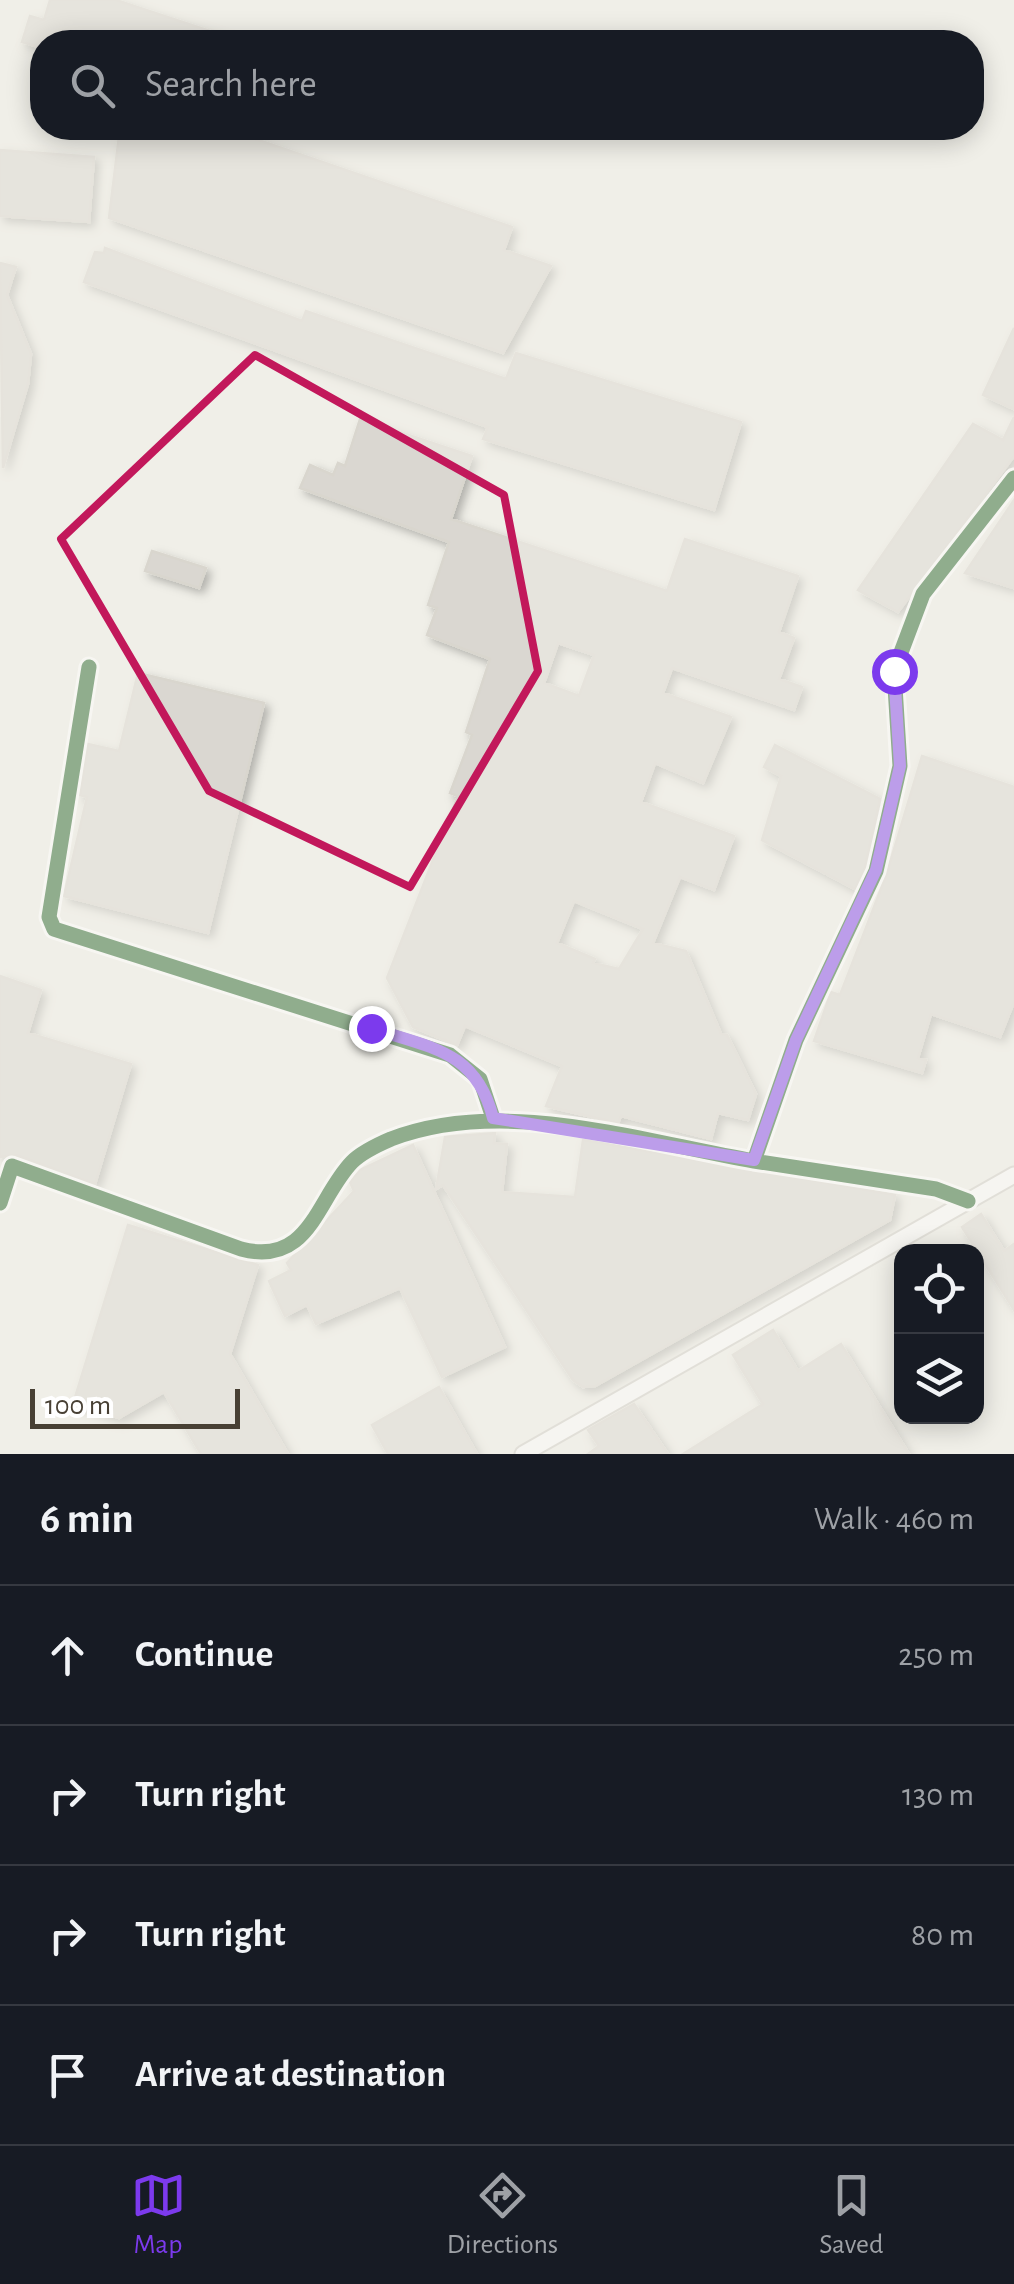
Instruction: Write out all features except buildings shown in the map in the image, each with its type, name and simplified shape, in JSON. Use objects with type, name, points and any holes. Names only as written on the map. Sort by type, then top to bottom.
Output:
[{"type":"street","points":[[754,1160],[796,1040],[876,870],[900,766],[894,671],[923,594],[1014,478]]},
{"type":"street","points":[[89,666],[49,916],[52,926],[450,1055],[480,1078],[493,1118]]},
{"type":"street","points":[[0,1204],[12,1166],[241,1248],[272,1251],[290,1244],[312,1222],[347,1168],[364,1152],[448,1122],[493,1118],[936,1190],[968,1200]]},
{"type":"street","points":[[523,1454],[1014,1175]]},
{"type":"highlighted area","points":[[255,355],[504,495],[538,671],[410,887],[209,791],[61,539]]},
{"type":"cycle path","points":[[968,1201],[936,1189],[754,1161],[796,1040],[876,871],[900,766],[894,671],[923,594],[1014,478]]},
{"type":"cycle path","points":[[89,667],[49,917],[54,929],[450,1055],[480,1079],[493,1118]]},
{"type":"cycle path","points":[[0,1203],[12,1166],[241,1249],[264,1252],[283,1248],[297,1239],[360,1155],[391,1139],[434,1127],[479,1121],[571,1126],[754,1161]]},
{"type":"route","points":[[371,1028],[467,1064],[480,1078],[493,1118],[754,1160],[796,1040],[876,870],[900,766],[894,671]]}]
